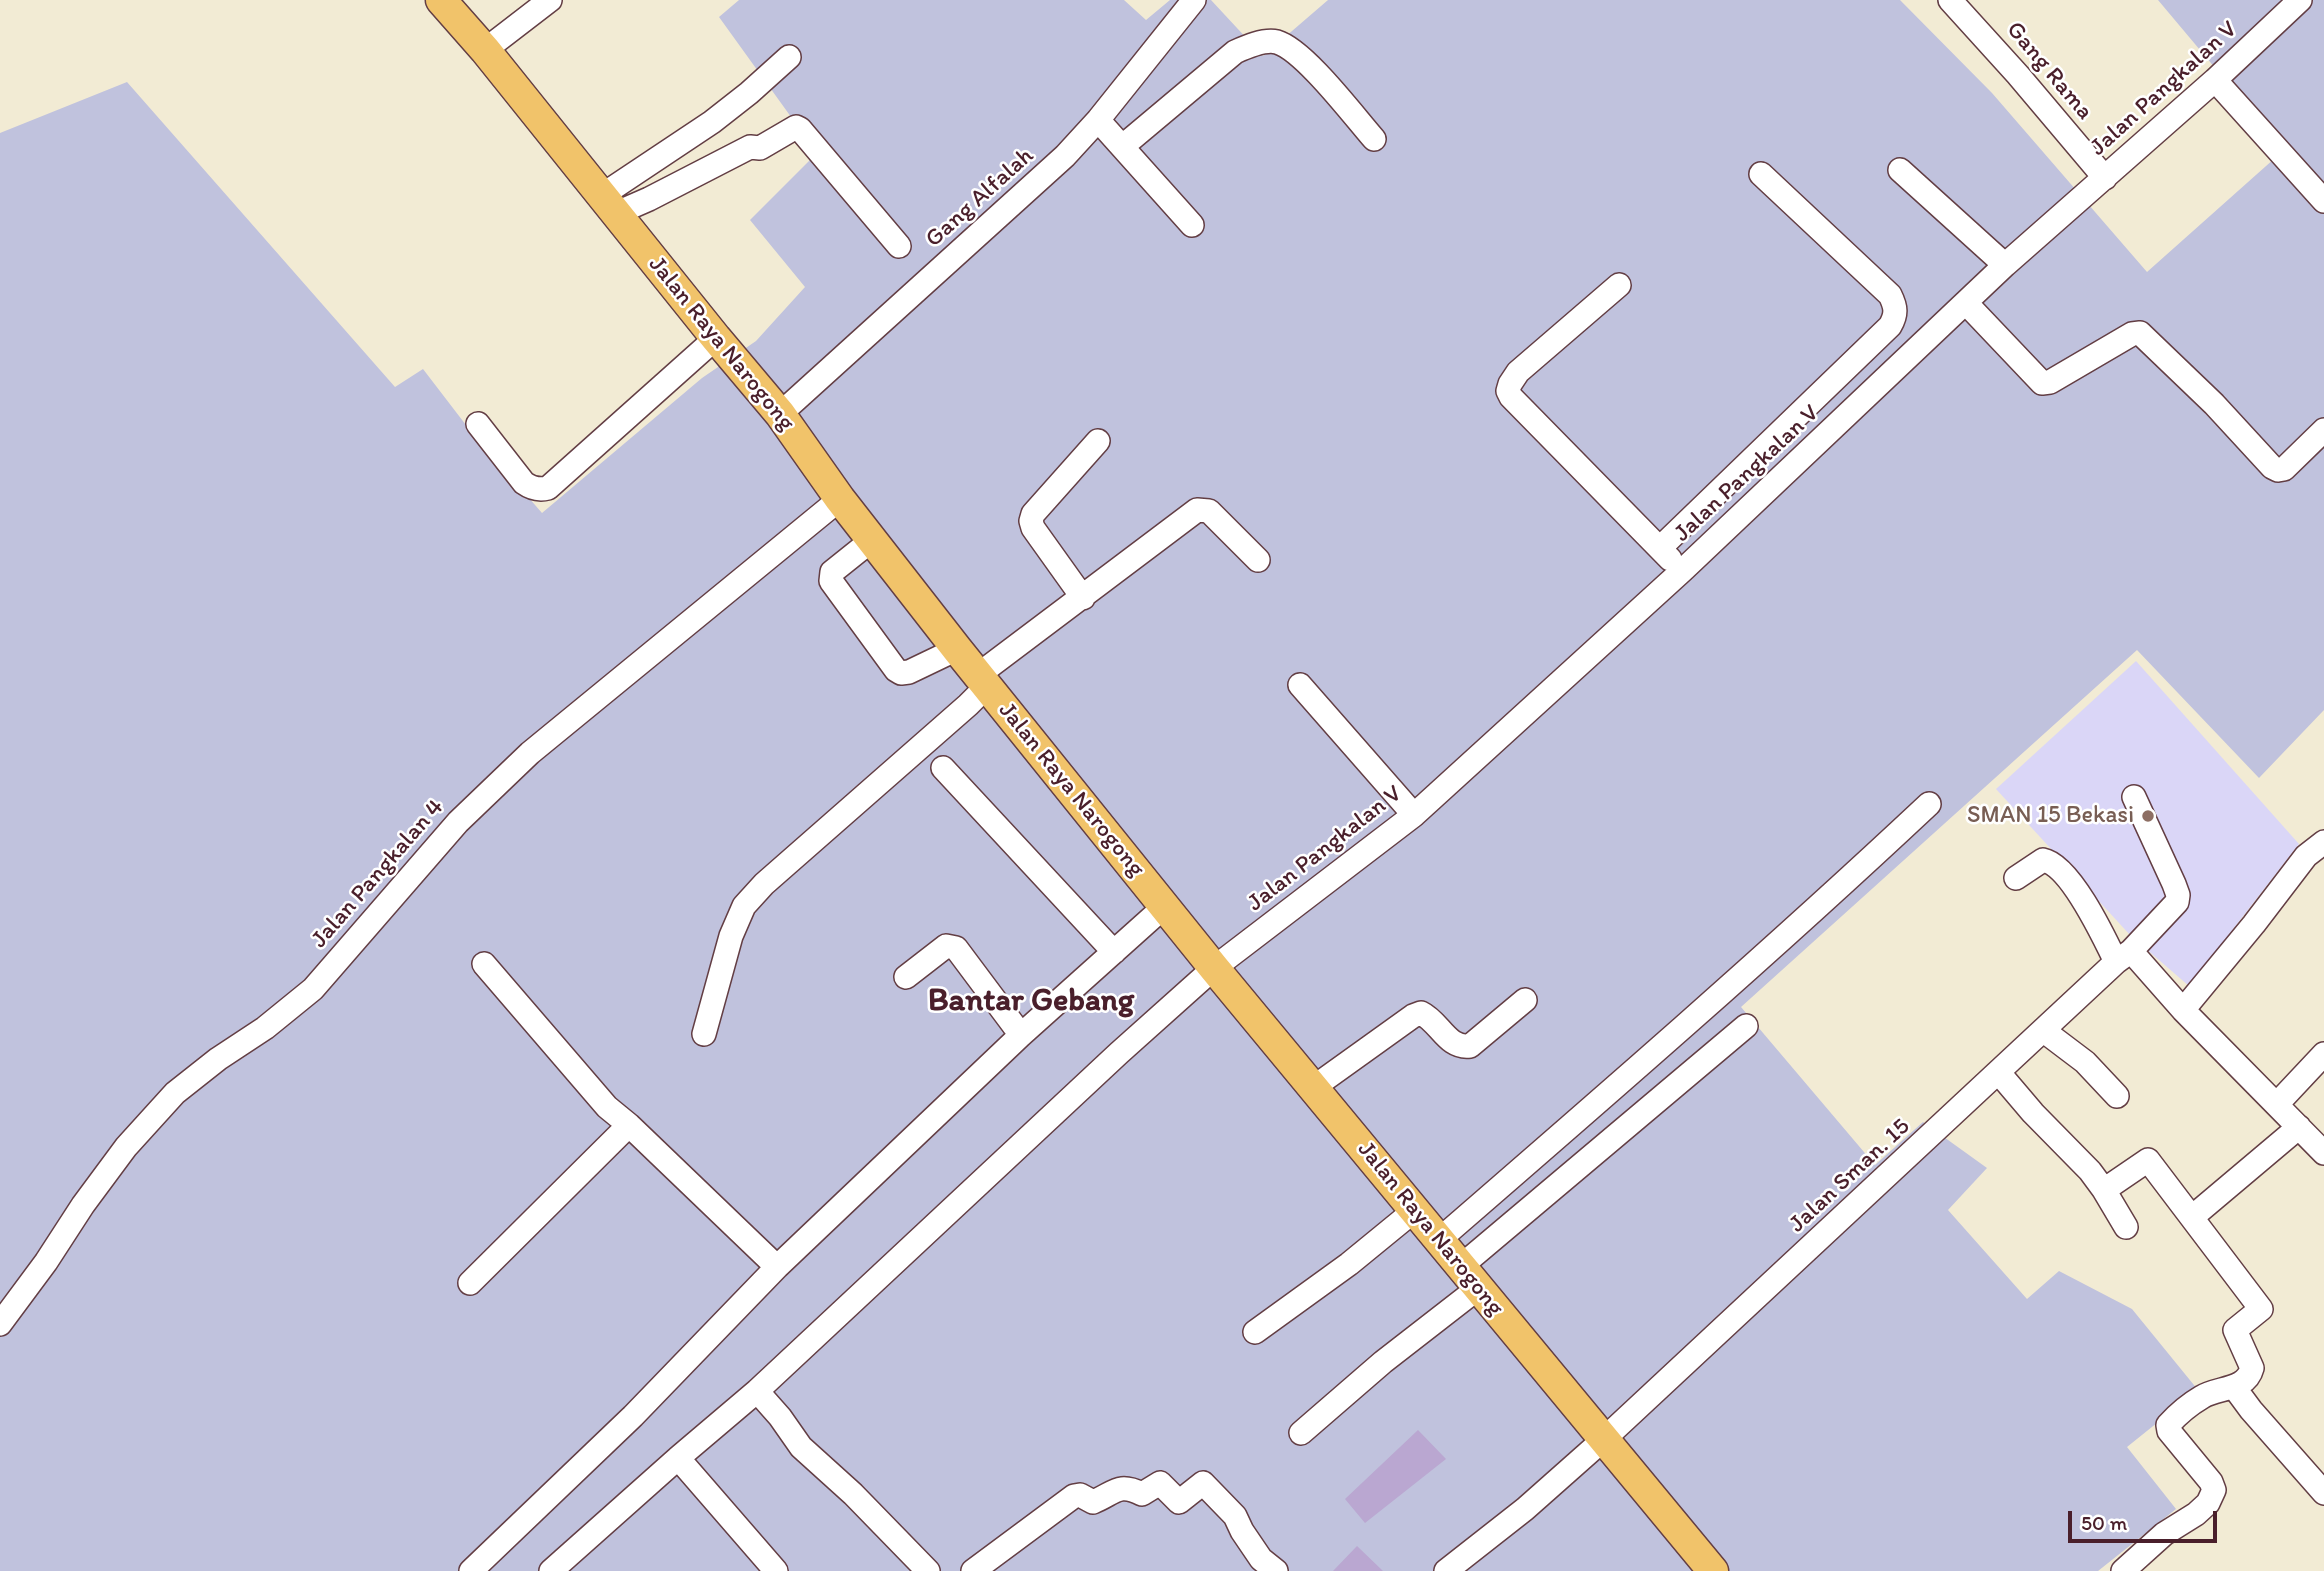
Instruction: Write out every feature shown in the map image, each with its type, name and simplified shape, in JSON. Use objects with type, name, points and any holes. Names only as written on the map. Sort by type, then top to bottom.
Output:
[{"type":"main road","name":"Jalan Raya Narogong","points":[[441,0],[485,50],[780,414],[840,499],[957,649],[1214,968],[1713,1571]]},
{"type":"street","points":[[485,50],[551,0]]},
{"type":"street","name":"Gang Alfalah","points":[[780,414],[1065,156],[1098,120],[1195,0]]},
{"type":"street","name":"Gang Rama","points":[[1950,0],[2105,178]]},
{"type":"street","name":"Jalan Pangkalan V","points":[[551,1571],[757,1391],[1119,1053],[1214,968],[1414,815],[1683,570],[2005,265],[2215,80],[2300,0]]},
{"type":"street","points":[[1123,146],[1235,52],[1250,45],[1274,41],[1299,54],[1374,139]]},
{"type":"street","points":[[609,204],[750,93],[789,57]]},
{"type":"street","points":[[2215,80],[2324,201]]},
{"type":"street","points":[[1098,120],[1192,225]]},
{"type":"street","points":[[609,204],[649,199],[750,147],[760,148],[796,127],[899,246]]},
{"type":"street","points":[[1900,170],[2005,265]]},
{"type":"street","points":[[1660,548],[1890,326],[1895,317],[1895,306],[1890,295],[1761,174]]},
{"type":"street","points":[[1619,285],[1518,372],[1508,391],[1683,570]]},
{"type":"street","points":[[1966,303],[2042,383],[2050,382],[2132,334],[2140,333],[2278,470],[2284,469],[2324,430]]},
{"type":"street","points":[[478,424],[524,483],[529,487],[548,488],[716,338]]},
{"type":"street","points":[[1083,598],[1033,528],[1031,521],[1033,514],[1098,441]]},
{"type":"street","name":"Jalan Pangkalan 4","points":[[0,1324],[126,1147],[175,1094],[313,989],[458,822],[530,754],[840,499]]},
{"type":"street","points":[[704,1034],[731,936],[744,906],[764,884],[968,705],[983,680],[1197,510],[1209,511],[1258,560]]},
{"type":"street","points":[[872,540],[832,572],[831,581],[896,670],[901,673],[909,672],[957,649]]},
{"type":"street","points":[[1300,685],[1414,815]]},
{"type":"street","points":[[943,768],[1114,952]]},
{"type":"street","name":"Jalan Sman. 15","points":[[1446,1571],[1525,1509],[1604,1440],[2124,956],[2177,902],[2178,895],[2134,797]]},
{"type":"street","points":[[1439,1240],[1641,1065],[1929,804]]},
{"type":"street","points":[[2183,1010],[2255,924],[2306,856],[2324,842]]},
{"type":"street","points":[[2016,878],[2043,860],[2057,865],[2124,956],[2183,1010],[2324,1153]]},
{"type":"street","points":[[471,1571],[633,1416],[777,1267],[1021,1035],[1166,906]]},
{"type":"street","points":[[906,977],[946,946],[956,948],[1021,1035]]},
{"type":"street","points":[[484,964],[607,1107],[777,1267]]},
{"type":"street","points":[[1314,1087],[1413,1016],[1421,1013],[1428,1016],[1455,1046],[1470,1046],[1525,1000]]},
{"type":"street","points":[[1301,1433],[1383,1362],[1469,1278],[1746,1026]]},
{"type":"street","points":[[2044,1031],[2085,1062],[2117,1096]]},
{"type":"street","points":[[2277,1104],[2324,1054]]},
{"type":"street","points":[[1999,1073],[2104,1189],[2126,1227]]},
{"type":"street","points":[[470,1283],[629,1125]]},
{"type":"street","points":[[2192,1216],[2299,1127]]},
{"type":"street","points":[[2104,1189],[2148,1160],[2260,1306],[2258,1313],[2235,1330],[2252,1368],[2248,1377],[2234,1387],[2203,1396],[2168,1425],[2169,1431],[2211,1482],[2214,1490],[2212,1498],[2196,1514],[2164,1534],[2123,1571]]},
{"type":"street","points":[[1255,1332],[1349,1264],[1415,1210]]},
{"type":"street","points":[[2234,1387],[2324,1493]]},
{"type":"street","points":[[757,1391],[801,1447],[853,1494],[928,1571]]},
{"type":"street","points":[[678,1458],[776,1571]]},
{"type":"street","points":[[974,1571],[1073,1496],[1080,1495],[1093,1502],[1119,1488],[1142,1494],[1160,1483],[1179,1502],[1203,1483],[1235,1516],[1261,1559],[1276,1571]]},
{"type":"shaded area","points":[[739,0],[1124,0],[1146,20],[1170,0],[1211,0],[1263,56],[1328,0],[1900,0],[1992,93],[2147,272],[2284,150],[2158,0],[2324,0],[2324,710],[2259,778],[2137,650],[1741,1007],[1875,1165],[1923,1122],[1987,1168],[1948,1210],[2027,1299],[2059,1271],[2132,1309],[2198,1390],[2127,1447],[2176,1509],[2098,1571],[0,1571],[0,133],[127,82],[395,387],[423,369],[469,429],[542,513],[702,378],[756,341],[805,287],[750,220],[817,153],[719,17]]},
{"type":"shaded area","name":"SMAN 15 Bekasi","points":[[2136,661],[2299,844],[2189,986],[2130,935],[1996,789]]},
{"type":"building","points":[[1418,1430],[1446,1459],[1365,1523],[1345,1499]]},
{"type":"building","points":[[1357,1546],[1383,1571],[1333,1571]]},
{"type":"place","name":"SMAN 15 Bekasi","points":[[2148,816]]},
{"type":"district","name":"Bantar Gebang","points":[[1031,1002]]}]
